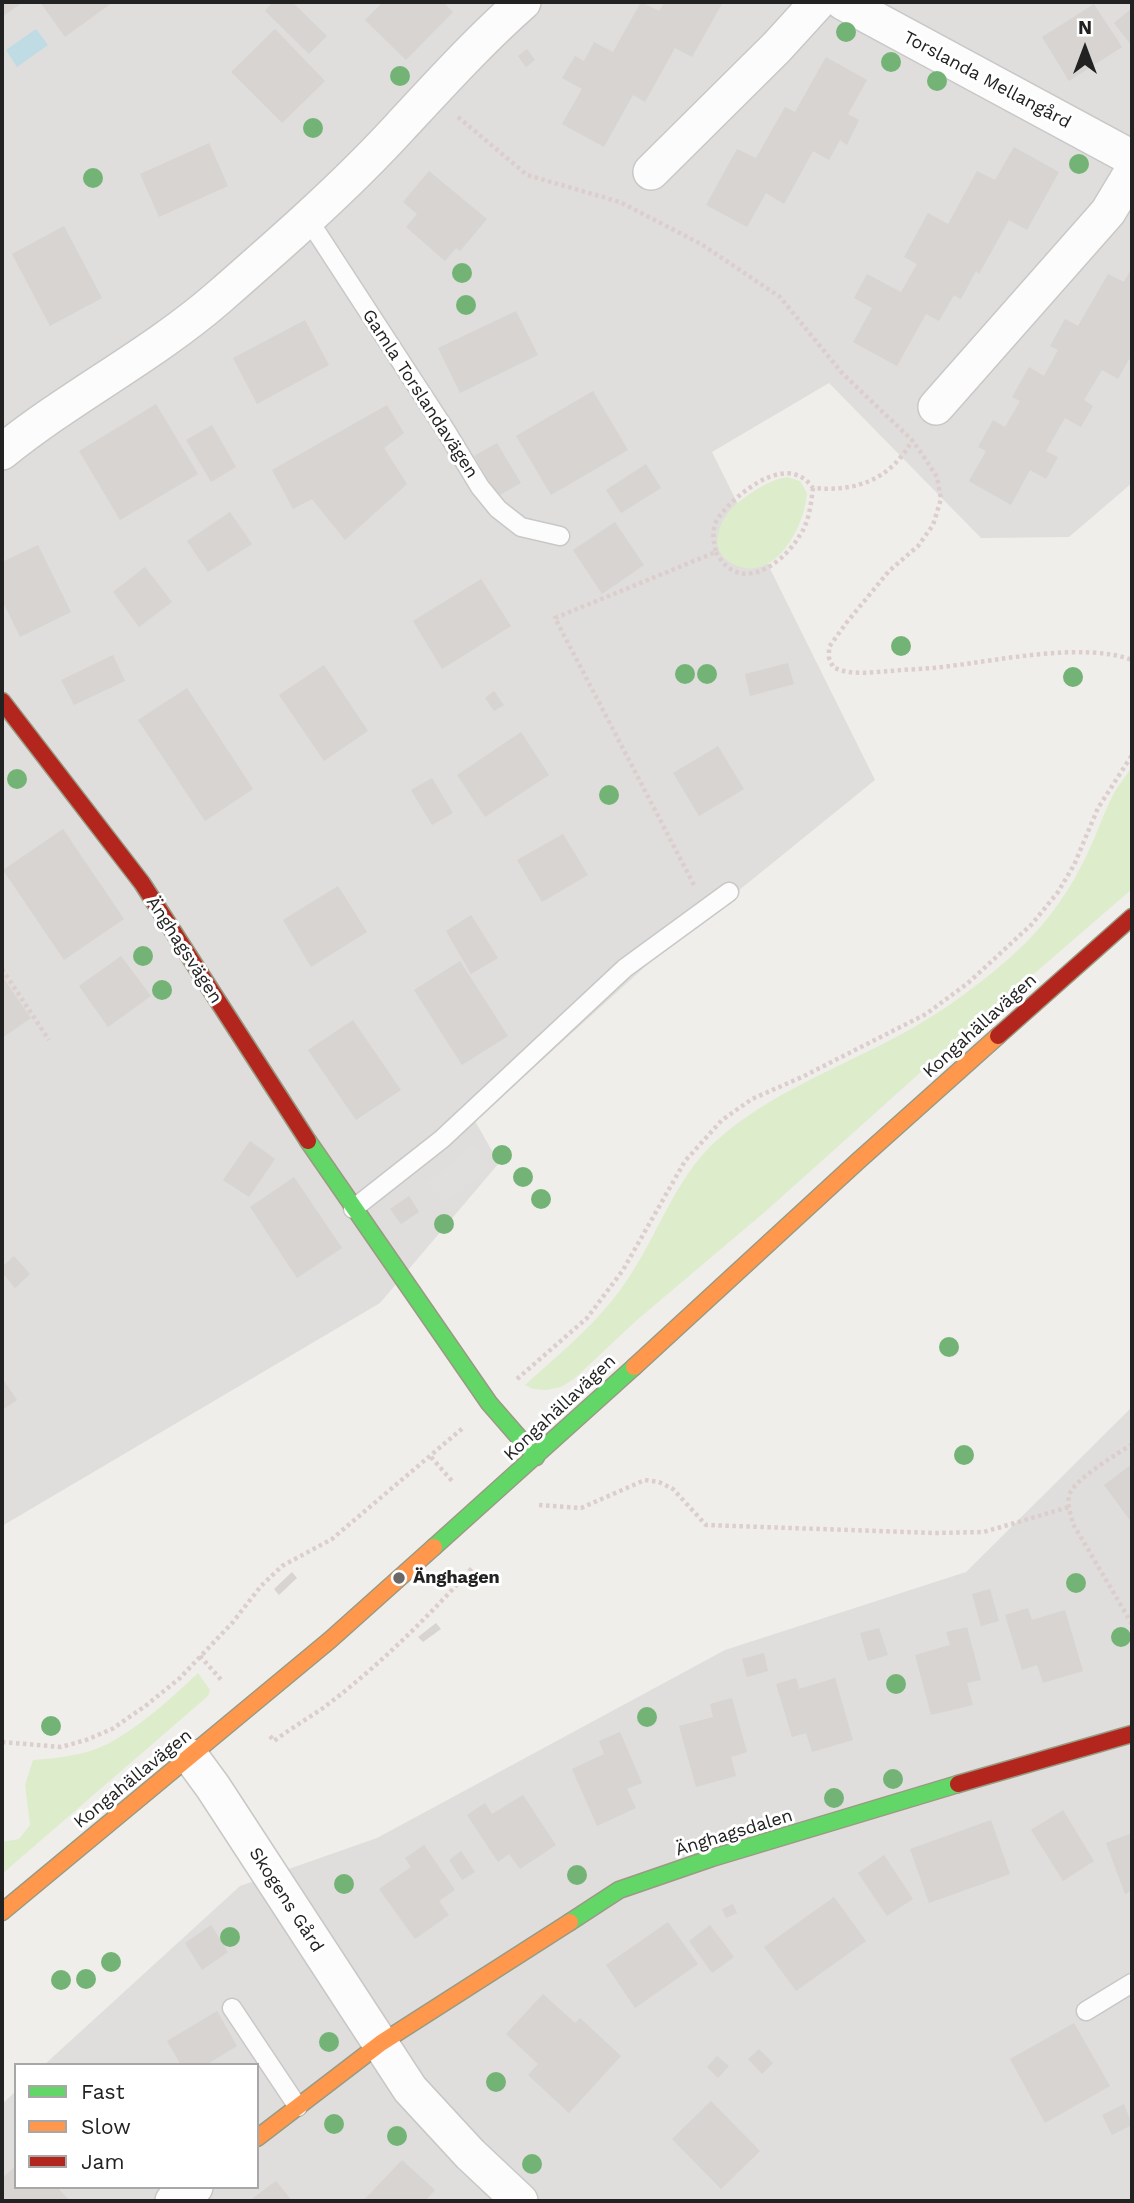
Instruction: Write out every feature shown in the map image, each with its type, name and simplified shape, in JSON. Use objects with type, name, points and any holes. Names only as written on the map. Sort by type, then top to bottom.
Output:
[{"type":"street","points":[[2,452],[54,412],[176,331],[215,301],[308,219],[391,136],[489,31],[523,2]]},
{"type":"street","points":[[651,172],[777,47],[818,2]]},
{"type":"street","name":"Torslanda Mellangård","points":[[842,2],[1132,158]]},
{"type":"street","points":[[936,407],[1108,212],[1132,172]]},
{"type":"street","name":"Änghagsvägen","points":[[2,701],[142,883],[272,1088],[353,1209],[489,1404],[536,1457]]},
{"type":"street","name":"Kongahällavägen","points":[[2,1912],[330,1640],[536,1457],[857,1162],[1132,917]]},
{"type":"street","name":"Änghagsdalen","points":[[381,2043],[619,1891],[712,1858],[1132,1734]]},
{"type":"street","name":"Skogens Gård","points":[[191,1757],[410,2089],[470,2154],[520,2201]]},
{"type":"street","points":[[259,2136],[381,2043]]},
{"type":"street","points":[[173,2201],[192,2189]]},
{"type":"lane","name":"Gamla Torslandavägen","points":[[308,219],[480,487],[498,509],[521,527],[560,536]]},
{"type":"lane","points":[[353,1209],[442,1139],[625,968],[729,892]]},
{"type":"lane","points":[[1086,2011],[1132,1983]]},
{"type":"lane","points":[[232,2008],[298,2106]]},
{"type":"path","points":[[429,93],[527,175],[620,202],[701,244],[780,297],[842,373],[912,440],[937,477],[941,499],[933,525],[918,546],[889,571],[846,622],[829,647],[829,658],[833,667],[843,673],[870,672],[948,667],[1017,656],[1102,653],[1132,660]]},
{"type":"path","points":[[813,488],[840,489],[877,478],[904,457],[912,440],[936,407]]},
{"type":"path","points":[[789,473],[807,479],[813,488],[802,533],[788,552],[770,568],[758,573],[732,571],[721,563],[713,535],[720,515],[739,494],[753,484],[789,473]]},
{"type":"path","points":[[699,896],[555,618],[716,552]]},
{"type":"path","points":[[2,1742],[61,1747],[86,1740],[113,1729],[180,1678],[282,1566],[332,1539],[431,1457],[587,1318],[623,1270],[685,1161],[722,1121],[752,1099],[802,1077],[926,1014],[968,983],[1031,924],[1058,892],[1074,864],[1098,808],[1132,755]]},
{"type":"path","points":[[2,969],[49,1040]]},
{"type":"path","points":[[1132,1444],[1080,1480],[1069,1493],[1073,1524],[1132,1624]]},
{"type":"path","points":[[533,1507],[540,1504],[581,1508],[645,1480],[659,1482],[673,1489],[706,1525],[730,1527],[984,1532],[1069,1507]]},
{"type":"shaded area","points":[[2,2],[1132,2],[1132,483],[1069,537],[981,538],[829,383],[712,452],[875,780],[648,964],[475,1121],[499,1163],[380,1303],[2,1526]]},
{"type":"shaded area","points":[[473,1145],[491,1167],[445,1204],[427,1183]]},
{"type":"shaded area","points":[[1132,1407],[1132,2201],[2,2201],[2,2104],[14,2093],[14,2189],[259,2189],[259,2063],[46,2063],[240,1886],[377,1838],[725,1650],[966,1572]]},
{"type":"green space","points":[[787,477],[800,481],[807,493],[794,536],[785,549],[762,566],[748,568],[733,564],[725,558],[718,544],[718,535],[724,519],[741,500],[773,481]]},
{"type":"green space","points":[[1132,767],[1132,889],[931,1063],[766,1211],[637,1320],[574,1379],[561,1387],[547,1390],[533,1389],[525,1385],[578,1337],[614,1298],[636,1266],[677,1191],[701,1156],[716,1141],[781,1095],[938,1013],[987,977],[1022,946],[1044,923],[1071,884],[1089,851],[1114,793]]},
{"type":"green space","points":[[198,1673],[210,1690],[208,1696],[2,1874],[2,1842],[19,1839],[30,1825],[25,1785],[33,1760],[78,1754],[115,1740],[153,1713]]},
{"type":"water","points":[[36,29],[48,45],[17,67],[6,50]]},
{"type":"building","points":[[2,2],[23,2],[2,17]]},
{"type":"building","points":[[40,2],[113,2],[65,37]]},
{"type":"building","points":[[273,2],[292,2],[327,36],[309,54],[265,11]]},
{"type":"building","points":[[383,2],[443,2],[453,12],[406,60],[365,20]]},
{"type":"building","points":[[641,2],[659,11],[665,2],[723,2],[692,57],[675,48],[645,102],[633,95],[604,147],[562,124],[582,89],[562,78],[575,56],[584,61],[594,42],[613,52]]},
{"type":"building","points":[[1094,4],[1122,47],[1069,81],[1042,37]]},
{"type":"building","points":[[1132,8],[1132,46],[1114,23]]},
{"type":"building","points":[[275,29],[325,81],[282,123],[231,72]]},
{"type":"building","points":[[527,49],[535,60],[526,67],[518,56]]},
{"type":"building","points":[[826,57],[867,80],[848,114],[859,120],[847,145],[840,140],[829,160],[813,151],[784,204],[766,193],[747,227],[706,205],[737,149],[756,158],[785,107],[795,112]]},
{"type":"building","points":[[209,143],[228,186],[159,217],[140,174]]},
{"type":"building","points":[[1014,147],[1059,172],[1027,230],[1009,220],[979,274],[976,271],[961,299],[954,295],[939,321],[926,314],[897,366],[853,342],[872,308],[854,298],[867,274],[901,292],[917,264],[904,257],[928,213],[948,224],[977,171],[995,180]]},
{"type":"building","points":[[429,171],[487,219],[460,251],[456,248],[445,261],[406,227],[417,214],[403,202]]},
{"type":"building","points":[[64,226],[102,298],[50,326],[12,254]]},
{"type":"building","points":[[1132,267],[1132,361],[1129,359],[1118,379],[1102,370],[1084,400],[1093,406],[1081,427],[1065,418],[1046,451],[1058,457],[1046,479],[1030,470],[1011,505],[969,481],[986,451],[978,447],[993,420],[1005,427],[1020,401],[1012,397],[1029,367],[1044,376],[1058,350],[1050,346],[1065,319],[1078,326],[1108,274],[1124,282]]},
{"type":"building","points":[[516,311],[538,355],[460,393],[438,348]]},
{"type":"building","points":[[305,320],[329,365],[257,404],[233,358]]},
{"type":"building","points":[[593,391],[628,450],[551,495],[516,436]]},
{"type":"building","points":[[156,404],[198,474],[120,520],[79,451]]},
{"type":"building","points":[[387,405],[404,433],[384,448],[407,484],[345,540],[312,499],[293,509],[272,470]]},
{"type":"building","points":[[212,425],[236,467],[211,482],[186,440]]},
{"type":"building","points":[[497,443],[521,483],[498,496],[474,456]]},
{"type":"building","points":[[646,464],[661,488],[621,513],[606,490]]},
{"type":"building","points":[[230,512],[252,544],[208,572],[187,541]]},
{"type":"building","points":[[615,522],[644,565],[602,594],[573,550]]},
{"type":"building","points":[[38,545],[71,612],[20,637],[2,600],[2,562]]},
{"type":"building","points":[[145,567],[172,602],[139,627],[113,592]]},
{"type":"building","points":[[481,579],[511,626],[442,669],[413,621]]},
{"type":"building","points":[[113,655],[125,681],[74,705],[61,680]]},
{"type":"building","points":[[788,663],[794,684],[750,696],[745,674]]},
{"type":"building","points":[[324,665],[368,731],[324,761],[279,695]]},
{"type":"building","points":[[187,688],[253,789],[205,821],[138,720]]},
{"type":"building","points":[[494,691],[504,705],[494,711],[485,698]]},
{"type":"building","points":[[521,732],[549,775],[485,817],[457,775]]},
{"type":"building","points":[[718,746],[744,789],[699,816],[673,773]]},
{"type":"building","points":[[432,778],[453,813],[432,825],[411,790]]},
{"type":"building","points":[[63,829],[124,919],[64,960],[3,870]]},
{"type":"building","points":[[563,834],[588,875],[542,902],[517,860]]},
{"type":"building","points":[[338,886],[367,932],[311,967],[283,920]]},
{"type":"building","points":[[471,915],[498,958],[471,974],[446,931]]},
{"type":"building","points":[[121,956],[151,996],[108,1027],[79,986]]},
{"type":"building","points":[[460,961],[508,1036],[462,1065],[414,990]]},
{"type":"building","points":[[2,976],[31,1018],[2,1038]]},
{"type":"building","points":[[353,1020],[401,1090],[356,1120],[308,1050]]},
{"type":"building","points":[[250,1141],[275,1159],[249,1197],[223,1180]]},
{"type":"building","points":[[294,1177],[342,1248],[297,1278],[250,1207]]},
{"type":"building","points":[[409,1196],[419,1212],[401,1224],[390,1209]]},
{"type":"building","points":[[14,1256],[30,1274],[15,1288],[2,1272],[2,1267]]},
{"type":"building","points":[[2,1378],[17,1400],[2,1410]]},
{"type":"building","points":[[1132,1464],[1132,1523],[1104,1485]]},
{"type":"building","points":[[292,1572],[297,1578],[279,1595],[274,1589]]},
{"type":"building","points":[[990,1589],[999,1621],[981,1626],[972,1594]]},
{"type":"building","points":[[1028,1608],[1032,1620],[1065,1610],[1083,1671],[1043,1683],[1037,1665],[1022,1670],[1005,1615]]},
{"type":"building","points":[[436,1623],[441,1629],[423,1642],[418,1637]]},
{"type":"building","points":[[967,1627],[981,1680],[967,1683],[973,1705],[931,1715],[915,1655],[950,1645],[946,1632]]},
{"type":"building","points":[[879,1628],[888,1655],[868,1661],[860,1633]]},
{"type":"building","points":[[764,1653],[768,1671],[747,1677],[742,1659]]},
{"type":"building","points":[[796,1678],[799,1689],[835,1678],[853,1740],[812,1752],[806,1733],[792,1737],[776,1684]]},
{"type":"building","points":[[732,1698],[747,1752],[731,1757],[736,1776],[696,1787],[679,1726],[713,1717],[710,1704]]},
{"type":"building","points":[[620,1732],[642,1783],[627,1789],[636,1808],[597,1826],[572,1769],[604,1754],[599,1741]]},
{"type":"building","points":[[523,1795],[556,1845],[520,1869],[509,1854],[498,1862],[467,1815],[485,1803],[492,1814]]},
{"type":"building","points":[[1063,1810],[1094,1861],[1063,1881],[1031,1830]]},
{"type":"building","points":[[991,1820],[1010,1874],[929,1903],[910,1849]]},
{"type":"building","points":[[1132,1833],[1132,1891],[1125,1894],[1106,1843]]},
{"type":"building","points":[[424,1845],[455,1890],[439,1901],[449,1915],[415,1939],[379,1889],[411,1867],[405,1858]]},
{"type":"building","points":[[461,1851],[475,1872],[462,1880],[449,1860]]},
{"type":"building","points":[[884,1855],[913,1899],[887,1916],[858,1873]]},
{"type":"building","points":[[834,1897],[866,1941],[796,1991],[764,1947]]},
{"type":"building","points":[[733,1904],[737,1913],[726,1918],[722,1909]]},
{"type":"building","points":[[668,1922],[698,1964],[635,2008],[606,1965]]},
{"type":"building","points":[[211,1925],[228,1952],[202,1970],[185,1943]]},
{"type":"building","points":[[710,1925],[734,1957],[712,1973],[689,1941]]},
{"type":"building","points":[[543,1994],[575,2023],[580,2018],[621,2056],[569,2113],[528,2075],[538,2064],[506,2034]]},
{"type":"building","points":[[217,2011],[237,2046],[209,2063],[180,2063],[167,2041]]},
{"type":"building","points":[[1074,2023],[1110,2086],[1045,2123],[1010,2059]]},
{"type":"building","points":[[759,2049],[773,2063],[762,2074],[748,2059]]},
{"type":"building","points":[[717,2056],[729,2066],[718,2078],[707,2067]]},
{"type":"building","points":[[711,2101],[760,2151],[721,2189],[672,2139]]},
{"type":"building","points":[[1124,2104],[1132,2125],[1112,2135],[1102,2115]]},
{"type":"building","points":[[402,2160],[435,2190],[425,2201],[363,2201]]},
{"type":"building","points":[[14,2168],[14,2189],[59,2189],[70,2201],[2,2201],[2,2178]]},
{"type":"building","points":[[276,2181],[292,2201],[249,2201]]},
{"type":"traffic: fast","points":[[308,1141],[489,1403],[536,1457]]},
{"type":"traffic: fast","points":[[434,1547],[634,1367]]},
{"type":"traffic: fast","points":[[570,1922],[619,1890],[712,1858],[958,1784]]},
{"type":"traffic: slow","points":[[634,1367],[998,1036]]},
{"type":"traffic: slow","points":[[2,1912],[330,1640],[434,1547]]},
{"type":"traffic: slow","points":[[259,2136],[381,2043],[570,1922]]},
{"type":"traffic: jam","points":[[2,701],[142,883],[308,1141]]},
{"type":"traffic: jam","points":[[998,1036],[1132,917]]},
{"type":"traffic: jam","points":[[958,1784],[1132,1734]]},
{"type":"place","name":"Änghagen","points":[[399,1578]]}]
